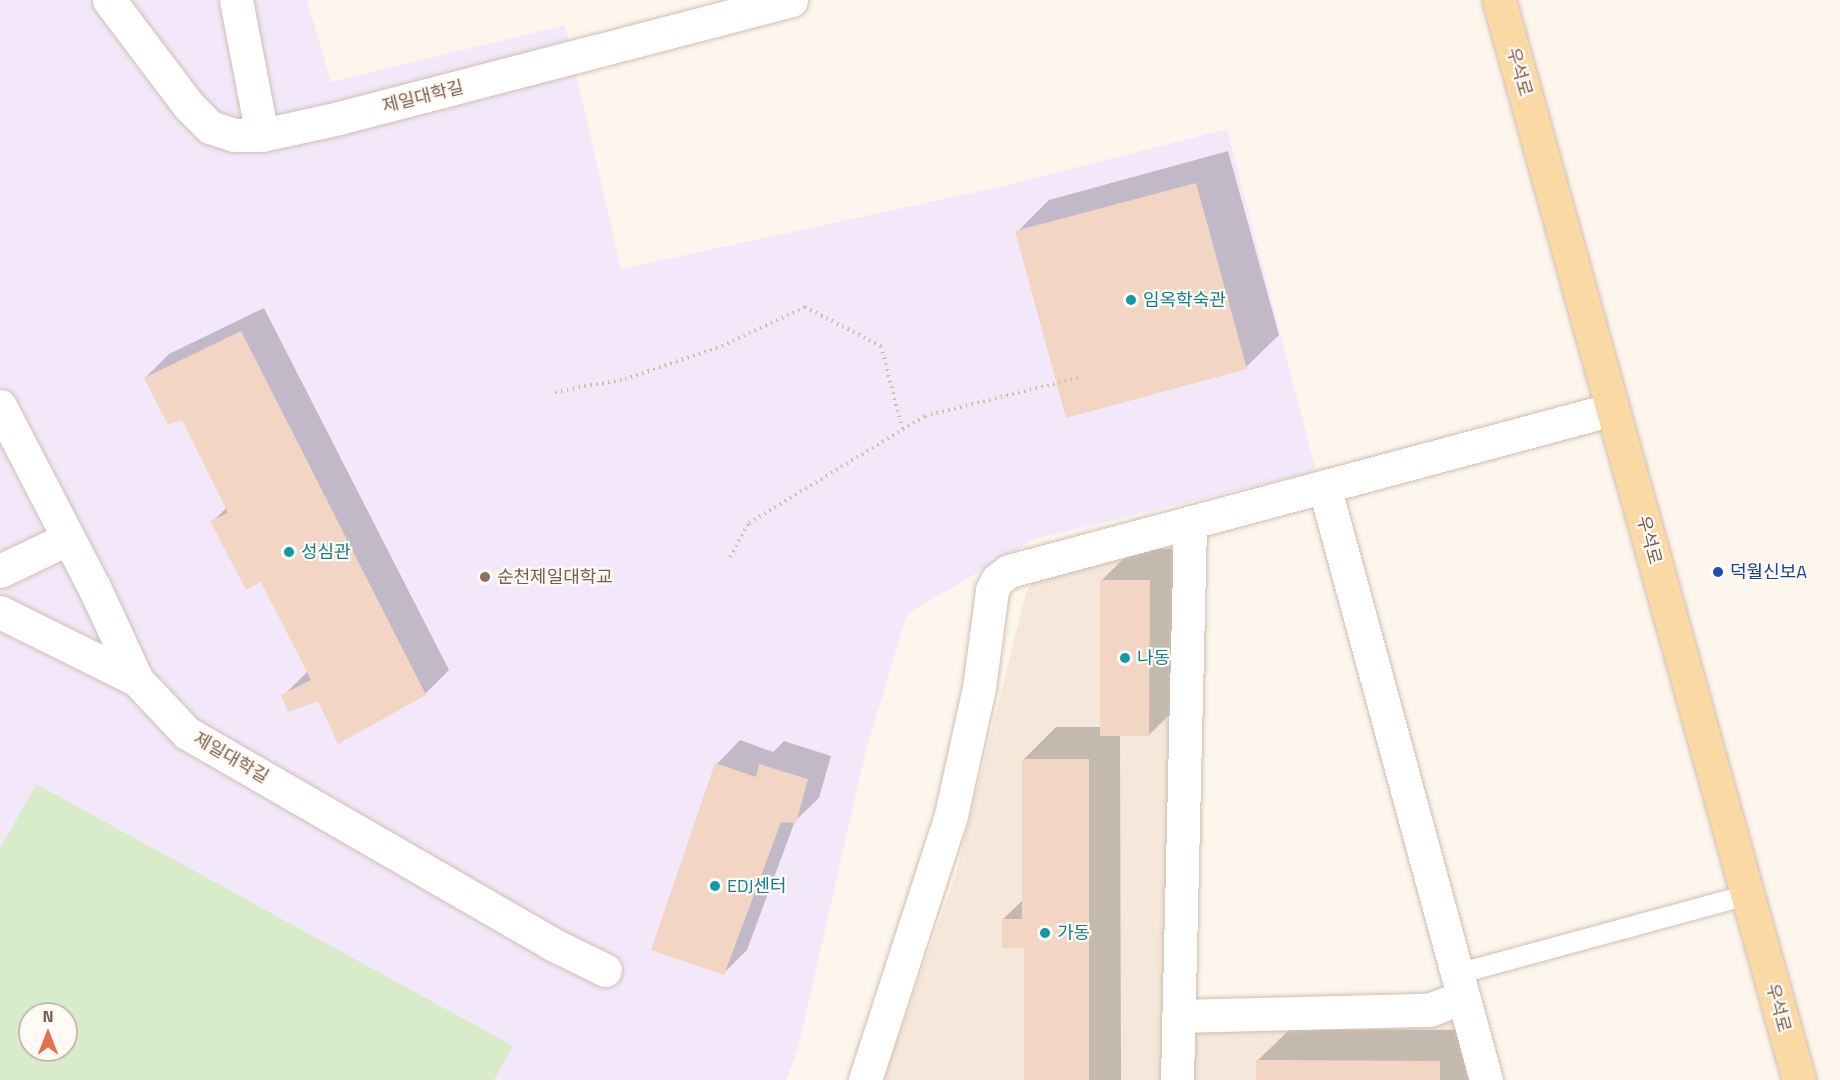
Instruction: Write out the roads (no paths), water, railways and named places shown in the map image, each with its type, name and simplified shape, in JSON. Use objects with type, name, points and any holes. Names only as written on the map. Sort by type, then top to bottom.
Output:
[{"type":"main road","name":"우석로","points":[[1499,0],[1747,895],[1795,1077]]},
{"type":"street","name":"제일대학길","points":[[109,0],[189,106],[210,127],[234,135],[262,135],[558,64],[791,0]]},
{"type":"street","points":[[236,0],[262,135]]},
{"type":"street","name":"제일대학길","points":[[0,406],[69,538],[137,680],[187,733],[530,932],[605,970]]},
{"type":"street","points":[[866,1080],[951,815],[980,688],[997,580],[1009,571],[1325,489],[1613,409]]},
{"type":"street","points":[[1325,489],[1486,1080]]},
{"type":"street","points":[[1177,1080],[1190,524]]},
{"type":"street","points":[[0,571],[69,538]]},
{"type":"street","points":[[0,612],[137,680]]},
{"type":"street","points":[[1178,1016],[1430,1010],[1460,986]]},
{"type":"lane","points":[[1460,986],[1747,895]]},
{"type":"place","name":"임옥학숙관","points":[[1131,300]]},
{"type":"place","name":"성심관","points":[[289,552]]},
{"type":"place","name":"덕월신보A","points":[[1718,572]]},
{"type":"place","name":"순천제일대학교","points":[[485,577]]},
{"type":"place","name":"나동","points":[[1125,658]]},
{"type":"place","name":"EDJ센터","points":[[715,886]]},
{"type":"place","name":"가동","points":[[1045,933]]}]
